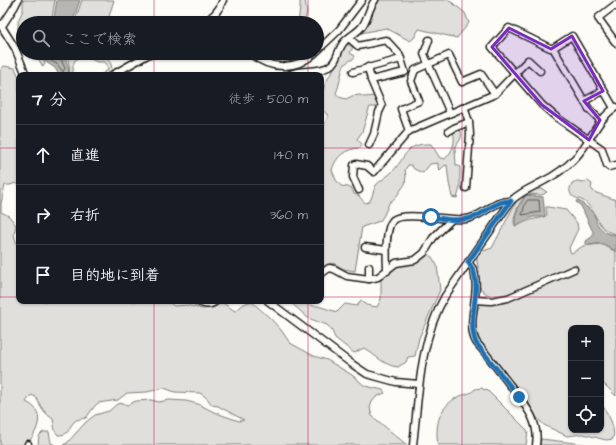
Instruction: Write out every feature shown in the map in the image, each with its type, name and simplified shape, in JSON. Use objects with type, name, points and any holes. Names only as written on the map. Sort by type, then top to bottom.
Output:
[{"type":"street","points":[[16,48],[1,25],[18,0]]},
{"type":"street","points":[[214,16],[223,0]]},
{"type":"street","points":[[324,44],[338,30],[362,0]]},
{"type":"street","points":[[296,72],[311,72],[327,68],[333,64],[344,42],[363,25],[374,0]]},
{"type":"street","points":[[616,7],[615,5],[598,18],[616,43]]},
{"type":"street","points":[[413,445],[419,384],[425,344],[438,307],[511,201],[520,193],[543,182],[564,168],[577,157],[589,140],[600,120],[615,108],[603,91],[572,36],[553,48],[550,48],[509,28],[492,47],[542,105],[556,117],[589,140],[602,149],[607,166],[609,167],[616,165]]},
{"type":"street","points":[[349,38],[358,46],[386,40],[399,54],[405,72],[371,80]]},
{"type":"street","points":[[429,40],[424,54],[450,113]]},
{"type":"street","points":[[553,48],[589,109],[600,120]]},
{"type":"street","points":[[409,131],[400,109],[419,101],[411,81],[415,70],[428,64],[449,55],[462,82],[482,74],[495,94]]},
{"type":"street","points":[[352,72],[401,59]]},
{"type":"street","points":[[20,60],[25,72]]},
{"type":"street","points":[[117,72],[139,60]]},
{"type":"street","points":[[261,60],[273,66],[285,67],[305,60]]},
{"type":"street","points":[[359,190],[353,177],[354,166],[356,164],[367,166],[374,172],[409,131],[495,94],[528,60],[540,71]]},
{"type":"street","points":[[368,67],[371,80],[382,106],[379,112],[374,134],[368,145]]},
{"type":"street","points":[[584,101],[603,91]]},
{"type":"street","points":[[464,107],[469,122],[466,188]]},
{"type":"street","points":[[449,131],[469,122]]},
{"type":"street","points":[[387,271],[386,243],[393,220],[402,217],[431,217],[451,220],[466,219],[475,217],[498,203],[511,201]]},
{"type":"street","points":[[324,272],[329,268],[348,276],[369,279],[378,277],[396,263],[415,260],[424,253],[434,238],[451,220]]},
{"type":"street","points":[[365,247],[386,250]]},
{"type":"street","points":[[468,262],[473,269],[475,282],[475,300],[472,321],[473,335],[476,343],[531,414],[536,428],[536,445]]},
{"type":"street","points":[[369,267],[369,279]]},
{"type":"street","points":[[475,300],[491,301],[508,298],[574,269]]},
{"type":"street","points":[[272,304],[367,374],[396,382],[419,384]]},
{"type":"highlighted area","points":[[509,28],[551,49],[572,36],[603,91],[584,101],[600,120],[589,140],[542,105],[492,47]]},
{"type":"shaded area","points":[[23,0],[55,0],[52,16],[20,16],[23,10]]},
{"type":"shaded area","points":[[82,0],[114,0],[109,16],[76,16]]},
{"type":"shaded area","points":[[300,0],[305,0],[307,12],[306,16],[299,16]]},
{"type":"shaded area","points":[[376,0],[449,0],[465,13],[469,23],[457,38],[419,29],[414,38],[410,41],[386,28],[361,33]]},
{"type":"shaded area","points":[[347,44],[353,47],[350,53],[355,56],[344,65],[336,93],[339,97],[346,99],[352,96],[360,95],[364,97],[376,96],[379,105],[377,107],[370,107],[369,109],[362,132],[357,139],[362,144],[360,148],[350,150],[342,154],[336,161],[332,170],[336,180],[341,186],[352,189],[354,194],[358,195],[365,203],[369,202],[376,185],[393,171],[411,148],[422,144],[431,144],[440,158],[445,159],[453,146],[453,131],[461,131],[461,138],[455,148],[456,165],[460,167],[460,188],[457,198],[452,197],[447,165],[440,170],[438,168],[438,163],[430,164],[423,173],[414,169],[411,165],[408,165],[405,170],[405,184],[396,197],[389,203],[380,221],[362,227],[355,271],[344,269],[333,263],[324,266],[324,124],[328,117],[324,112],[324,86]]},
{"type":"shaded area","points":[[39,60],[44,60],[45,64],[43,67]]},
{"type":"shaded area","points":[[68,60],[75,60],[73,72],[70,72]]},
{"type":"shaded area","points":[[93,60],[108,60],[111,64],[112,70],[110,72],[105,72],[108,70],[105,62],[97,62]]},
{"type":"shaded area","points":[[4,66],[15,68],[17,72],[16,183],[5,185],[1,204],[1,212],[9,216],[16,225],[14,235],[16,241],[16,304],[172,304],[174,306],[186,305],[203,309],[214,304],[224,304],[235,311],[244,304],[254,304],[281,330],[290,343],[314,356],[327,360],[352,375],[365,386],[383,390],[385,393],[376,397],[372,402],[370,408],[372,416],[407,445],[63,445],[67,443],[86,422],[95,415],[109,411],[117,404],[123,403],[127,405],[136,401],[186,401],[198,404],[216,413],[239,421],[244,420],[218,406],[212,405],[207,398],[200,393],[175,392],[164,388],[147,392],[127,393],[118,400],[98,403],[86,418],[75,421],[68,432],[62,435],[58,435],[55,431],[53,419],[43,410],[36,397],[31,395],[26,402],[33,406],[37,411],[38,422],[34,434],[26,445],[0,445],[0,71]]},
{"type":"shaded area","points":[[577,181],[588,181],[592,184],[591,188],[594,192],[616,200],[616,234],[605,229],[589,206],[571,194],[570,190],[572,183]]},
{"type":"shaded area","points":[[534,189],[542,189],[547,192],[542,195],[527,194],[524,197],[515,214],[515,226],[547,215],[546,207],[566,210],[577,223],[578,229],[569,248],[571,253],[583,246],[600,244],[616,252],[616,396],[604,384],[604,325],[568,325],[568,433],[604,433],[604,408],[609,416],[612,425],[614,434],[613,439],[606,440],[583,434],[567,436],[544,425],[537,418],[528,402],[480,341],[475,319],[479,307],[490,296],[478,285],[479,271],[476,257],[483,251],[492,248],[517,200]]},
{"type":"shaded area","points":[[427,254],[432,257],[437,265],[440,290],[419,338],[415,356],[408,357],[406,362],[398,367],[389,365],[364,348],[354,353],[335,338],[331,329],[327,325],[308,318],[292,304],[311,304],[313,306],[318,306],[337,312],[345,304],[357,306],[361,300],[366,305],[377,307],[381,299],[381,277],[395,265],[403,264]]},
{"type":"shaded area","points":[[482,388],[484,390],[486,389],[528,431],[526,445],[438,445],[437,431],[439,418],[445,407],[458,397],[475,389]]},
{"type":"shaded area","points":[[43,432],[49,432],[51,443],[55,445],[38,445],[39,436]]},
{"type":"shaded area","points":[[541,439],[591,445],[540,445]]},
{"type":"water","points":[[57,0],[80,0],[74,16],[54,16]]},
{"type":"water","points":[[45,60],[66,60],[68,72],[57,72],[55,68]]},
{"type":"water","points":[[526,195],[543,197],[545,215],[543,217],[533,217],[516,225],[515,220],[517,212]]},
{"type":"water","points":[[577,200],[591,211],[601,229],[607,233],[616,235],[616,251],[603,244],[586,244],[586,241],[593,236],[593,232],[581,206],[576,202]]},
{"type":"route","points":[[431,217],[451,220],[466,219],[475,217],[498,203],[511,201],[468,262],[473,269],[475,282],[472,328],[476,343],[519,397]]}]
